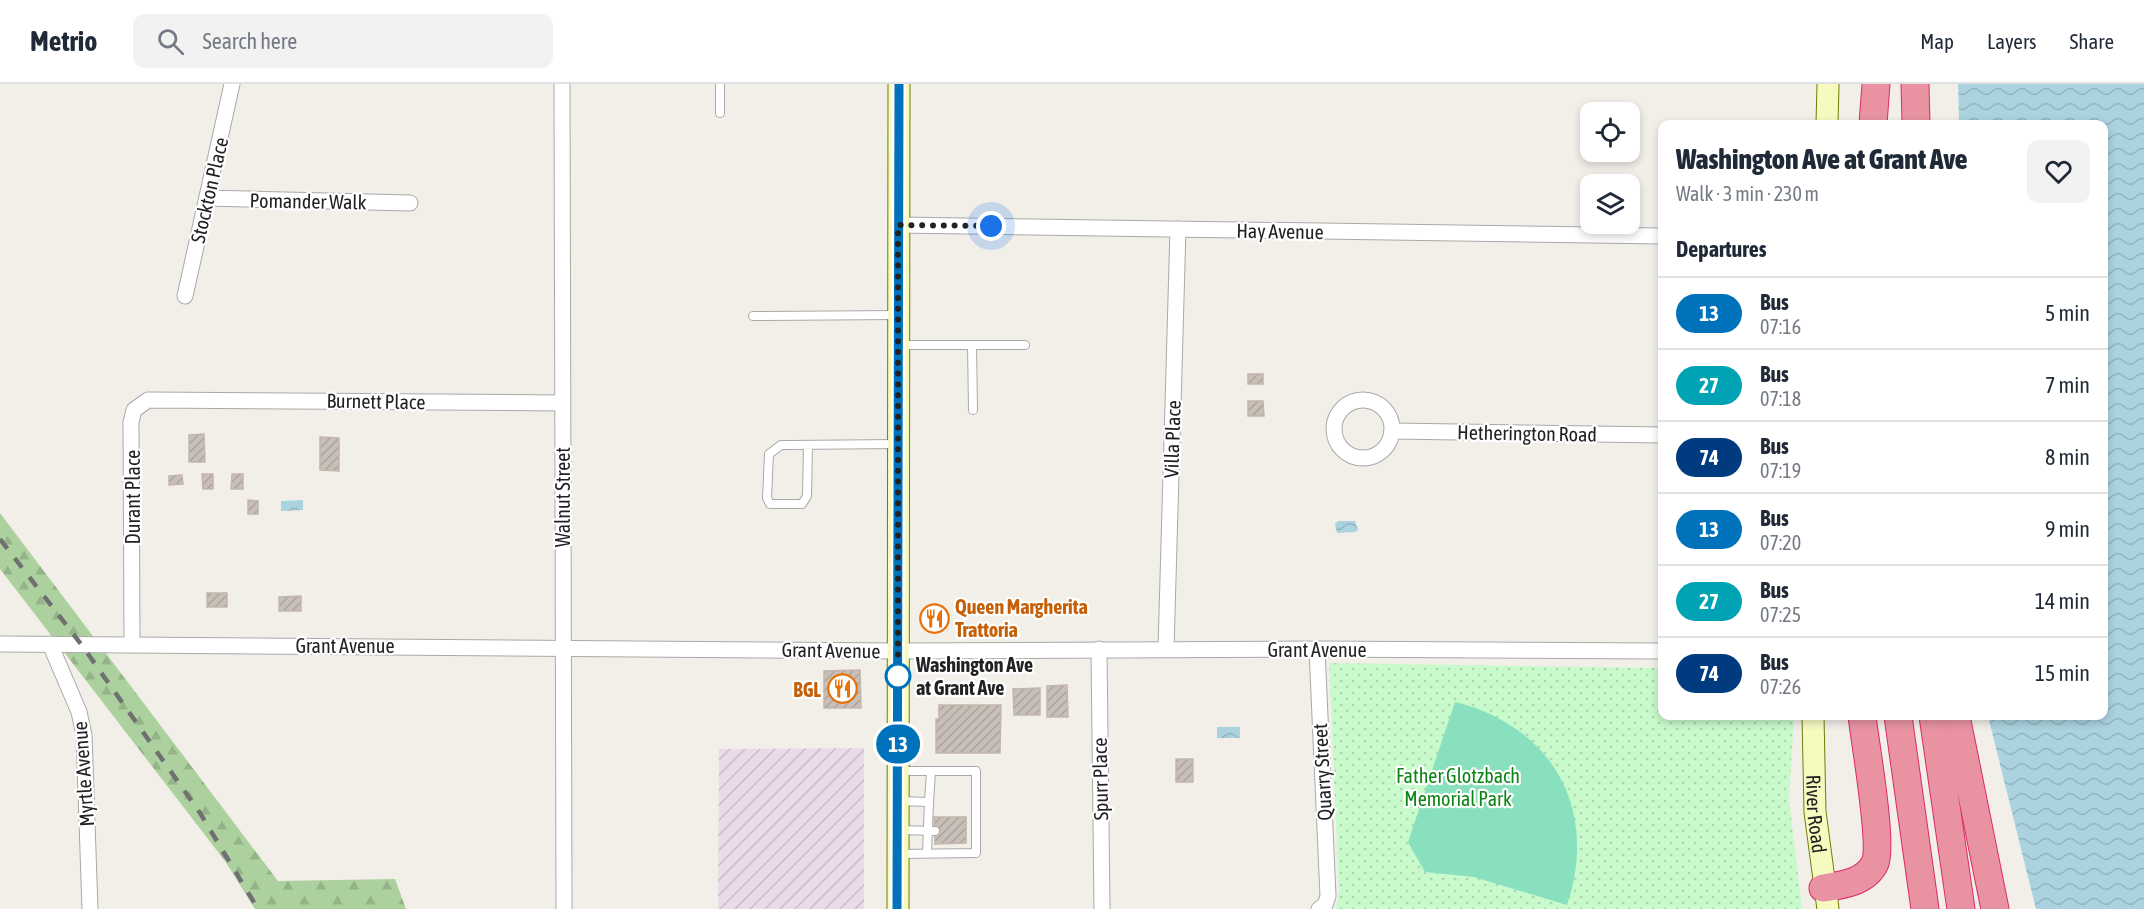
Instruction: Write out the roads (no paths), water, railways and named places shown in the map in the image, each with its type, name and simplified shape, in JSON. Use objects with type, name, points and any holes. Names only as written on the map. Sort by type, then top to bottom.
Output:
[{"type":"highway","points":[[1874,120],[1878,84]]},
{"type":"highway","points":[[1878,84],[1881,120]]},
{"type":"highway","points":[[1916,84],[1916,120]]},
{"type":"highway","points":[[1826,899],[1844,885],[1868,873],[1875,862],[1878,851],[1862,720]]},
{"type":"highway","points":[[1899,720],[1925,909]]},
{"type":"highway","points":[[1934,720],[1961,909]]},
{"type":"highway","points":[[1957,720],[1995,909]]},
{"type":"main road","points":[[897,909],[898,84]]},
{"type":"main road","points":[[1827,120],[1828,84]]},
{"type":"main road","name":"River Road","points":[[1813,720],[1815,812],[1826,899]]},
{"type":"street","name":"Stockton Place","points":[[185,296],[232,84]]},
{"type":"street","name":"Walnut Street","points":[[562,84],[564,909]]},
{"type":"street","name":"Pomander Walk","points":[[207,198],[410,203]]},
{"type":"street","name":"Hay Avenue","points":[[898,225],[1658,236]]},
{"type":"street","name":"Villa Place","points":[[1166,649],[1178,229]]},
{"type":"street","name":"Burnett Place","points":[[190,399],[562,403]]},
{"type":"street","name":"Durant Place","points":[[132,644],[134,410],[148,400],[190,399]]},
{"type":"street","name":"Hetherington Road","points":[[1392,431],[1658,435]]},
{"type":"street","name":"Grant Avenue","points":[[0,644],[898,651],[1099,649],[1658,651]]},
{"type":"street","name":"Myrtle Avenue","points":[[50,644],[79,712],[84,735],[90,909]]},
{"type":"street","name":"Spurr Place","points":[[1099,649],[1102,909]]},
{"type":"street","name":"Quarry Street","points":[[1317,649],[1328,896],[1325,905],[1319,909]]},
{"type":"lane","points":[[720,84],[720,113]]},
{"type":"lane","points":[[753,316],[898,315]]},
{"type":"lane","points":[[898,345],[1025,345]]},
{"type":"lane","points":[[972,345],[973,410]]},
{"type":"lane","points":[[808,445],[807,496],[802,504],[770,504],[767,498],[769,454],[781,445],[898,444]]},
{"type":"lane","points":[[897,854],[976,853],[971,830],[976,771],[898,771]]},
{"type":"lane","points":[[927,853],[931,831],[929,802],[931,771]]},
{"type":"lane","points":[[897,801],[929,802]]},
{"type":"lane","points":[[898,830],[931,831]]},
{"type":"water","points":[[1958,84],[2144,84],[2144,909],[2036,909],[1989,720],[2108,720],[2108,120],[1959,120]]},
{"type":"water","points":[[303,500],[303,510],[281,511],[281,501]]},
{"type":"water","points":[[1338,521],[1355,521],[1358,530],[1337,533],[1335,524]]},
{"type":"water","points":[[1217,727],[1240,727],[1240,738],[1217,738]]},
{"type":"railway","points":[[0,539],[81,644],[200,813],[258,909]]},
{"type":"place","name":"Queen Margherita Trattoria","points":[[934,618]]},
{"type":"place","name":"Washington Ave at Grant Ave","points":[[898,676]]},
{"type":"place","name":"BGL","points":[[842,689]]},
{"type":"park label","name":"Father Glotzbach Memorial Park","points":[[1458,786]]}]
